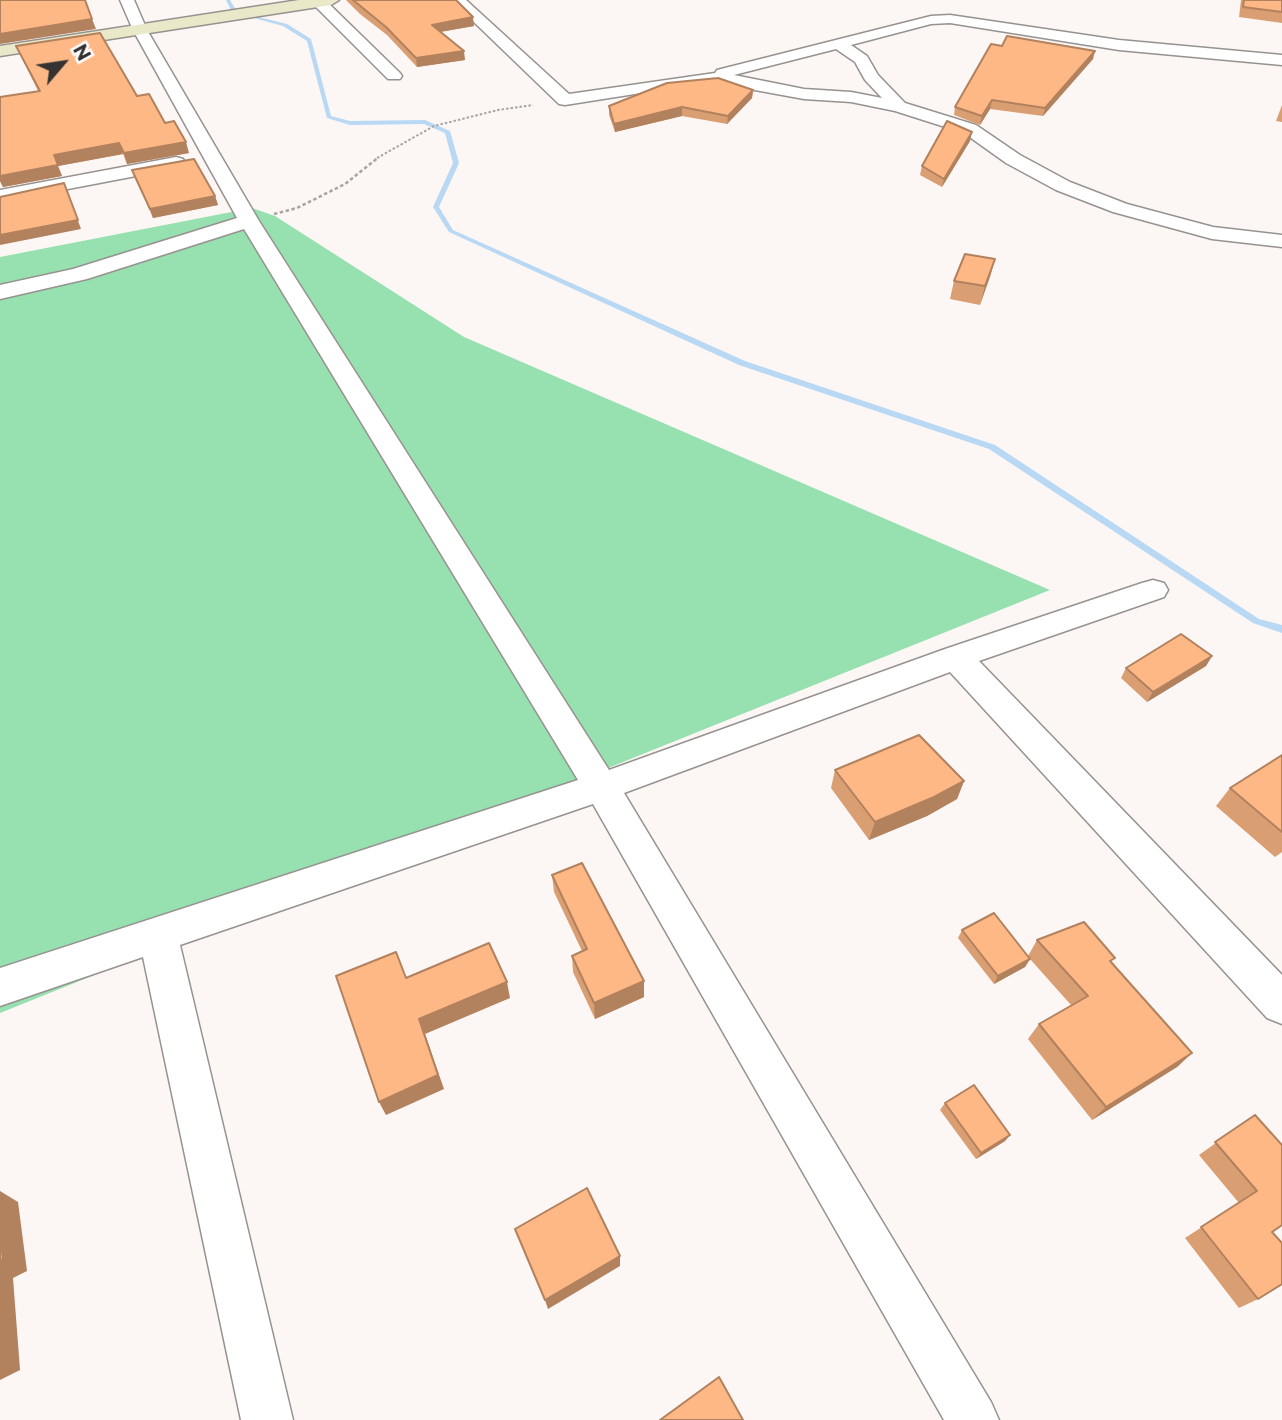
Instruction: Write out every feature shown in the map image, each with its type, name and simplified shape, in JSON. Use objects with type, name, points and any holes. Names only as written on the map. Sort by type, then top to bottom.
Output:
[{"type":"main road","points":[[0,51],[325,1]]},
{"type":"street","points":[[127,0],[140,30],[249,221],[601,787],[973,1420]]},
{"type":"street","points":[[458,0],[565,100],[711,77],[931,20],[950,19],[1119,45],[1282,60]]},
{"type":"street","points":[[325,1],[394,76]]},
{"type":"street","points":[[839,45],[861,59],[871,77],[899,107]]},
{"type":"street","points":[[711,77],[804,94],[851,97],[899,107],[970,129],[1013,159],[1063,186],[1120,208],[1212,233],[1282,241]]},
{"type":"street","points":[[0,196],[213,156]]},
{"type":"street","points":[[0,292],[79,274],[249,221]]},
{"type":"street","points":[[0,987],[601,787],[956,657],[1153,590]]},
{"type":"street","points":[[956,657],[1282,1004]]},
{"type":"street","points":[[158,934],[267,1420]]},
{"type":"path","points":[[249,221],[297,208],[345,184],[380,156],[434,126],[498,110],[565,100]]},
{"type":"green space","points":[[252,208],[275,216],[464,337],[1050,590],[0,1013],[0,257]]},
{"type":"building","points":[[0,0],[85,0],[92,19],[0,34]]},
{"type":"building","points":[[353,0],[456,0],[473,17],[432,25],[464,51],[416,58],[386,27]]},
{"type":"building","points":[[1244,0],[1282,0],[1282,12],[1243,7]]},
{"type":"building","points":[[100,33],[137,96],[149,94],[165,123],[174,121],[186,142],[124,153],[119,143],[54,155],[58,165],[0,176],[0,97],[40,91],[16,46]]},
{"type":"building","points":[[1007,36],[1095,51],[1045,108],[992,100],[982,116],[955,107],[991,44],[1002,46]]},
{"type":"building","points":[[718,78],[753,90],[728,116],[682,107],[614,124],[609,106],[667,83]]},
{"type":"building","points":[[947,121],[972,132],[944,179],[922,166]]},
{"type":"building","points":[[194,159],[215,196],[150,209],[132,170]]},
{"type":"building","points":[[64,183],[78,220],[0,235],[0,197]]},
{"type":"building","points":[[965,254],[995,259],[985,286],[954,281]]},
{"type":"building","points":[[1181,634],[1212,656],[1153,692],[1126,668]]},
{"type":"building","points":[[919,735],[964,781],[875,822],[835,770]]},
{"type":"building","points":[[1282,755],[1282,832],[1230,788]]},
{"type":"building","points":[[582,863],[644,981],[594,1003],[572,956],[587,949],[552,875]]},
{"type":"building","points":[[994,913],[1030,959],[998,976],[962,930]]},
{"type":"building","points":[[1084,922],[1115,958],[1110,961],[1192,1053],[1106,1107],[1039,1024],[1088,996],[1037,940]]},
{"type":"building","points":[[489,943],[507,982],[419,1019],[438,1075],[379,1102],[336,976],[396,952],[406,978]]},
{"type":"building","points":[[974,1085],[1010,1135],[981,1153],[945,1103]]},
{"type":"building","points":[[1255,1115],[1282,1145],[1282,1225],[1272,1232],[1282,1243],[1282,1284],[1258,1299],[1201,1227],[1257,1191],[1215,1142]]},
{"type":"building","points":[[587,1188],[620,1256],[545,1300],[515,1229]]},
{"type":"building","points":[[0,1236],[3,1259],[0,1260]]},
{"type":"building","points":[[719,1377],[743,1420],[660,1420]]},
{"type":"waterway","points":[[228,0],[234,11],[240,14],[285,25],[309,40],[329,117],[350,123],[425,122],[448,132],[456,163],[436,207],[451,231],[742,363],[992,447],[1256,621],[1282,629]]}]
